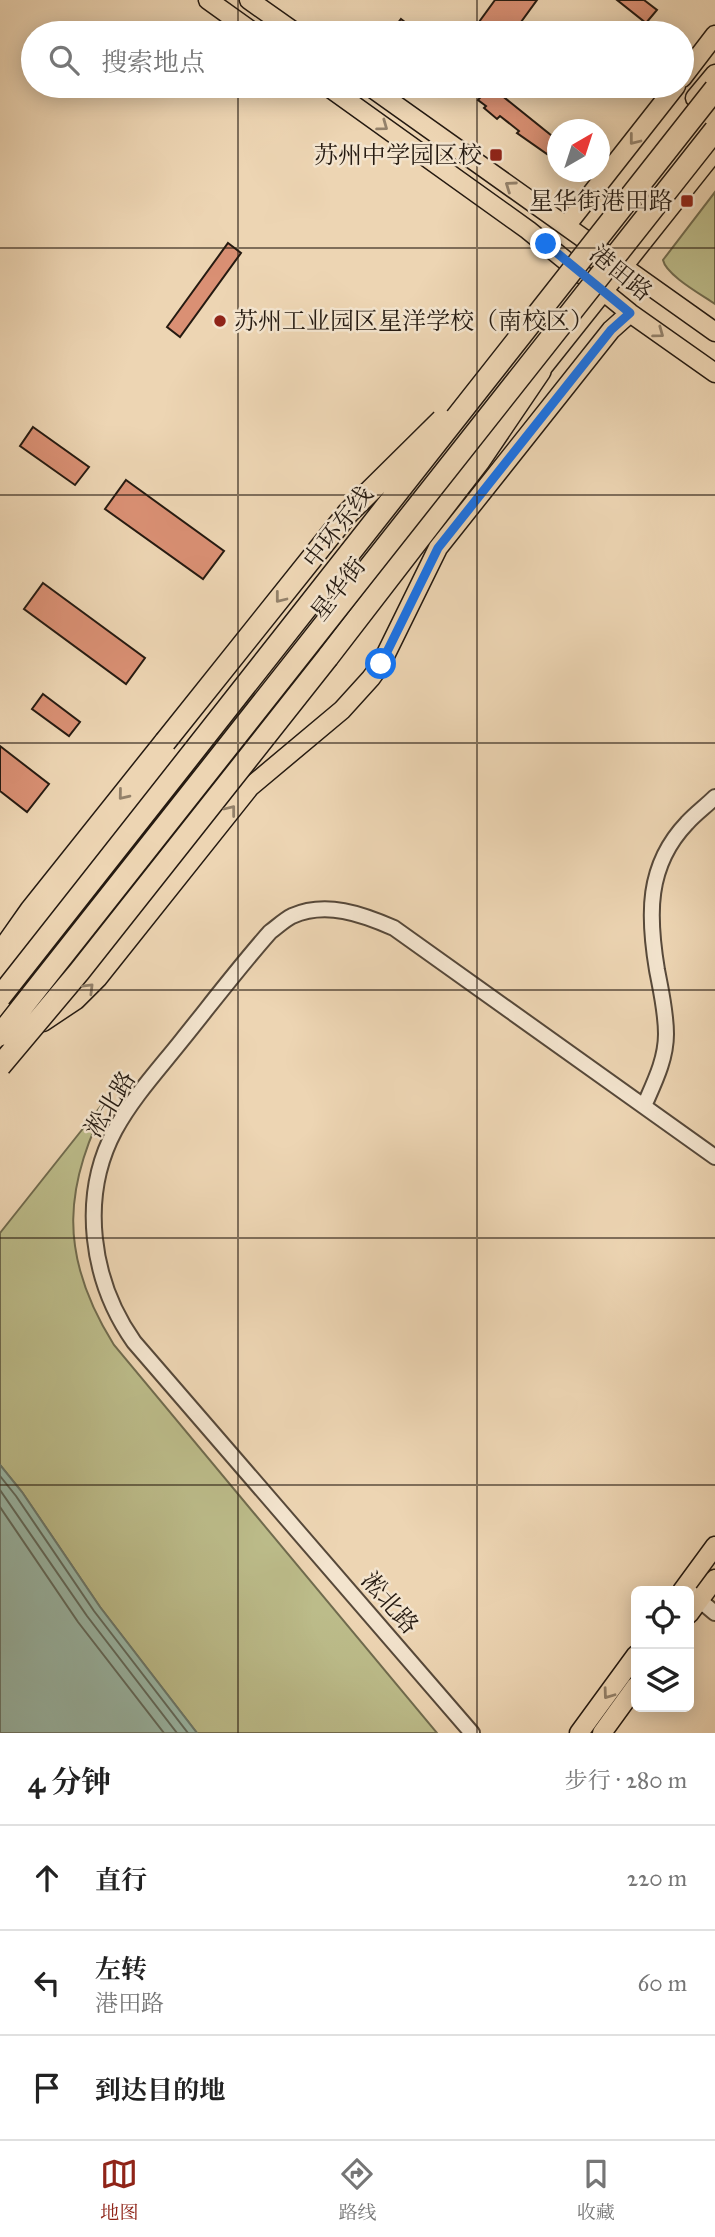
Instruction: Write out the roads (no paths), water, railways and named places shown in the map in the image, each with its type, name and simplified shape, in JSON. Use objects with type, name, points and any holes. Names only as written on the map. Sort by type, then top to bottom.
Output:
[{"type":"highway","name":"中环东线","points":[[0,998],[715,89]]},
{"type":"highway","name":"中环东线","points":[[7,1038],[715,130]]},
{"type":"highway","points":[[0,954],[31,910],[348,513],[510,351]]},
{"type":"highway","points":[[0,1066],[79,972],[328,657],[479,461],[540,371]]},
{"type":"main road","points":[[208,0],[237,21]]},
{"type":"main road","points":[[249,0],[279,21]]},
{"type":"main road","points":[[694,62],[715,35]]},
{"type":"main road","name":"星华街","points":[[0,978],[715,74]]},
{"type":"main road","name":"港田路","points":[[344,98],[528,230],[630,313],[715,373]]},
{"type":"main road","name":"港田路","points":[[386,98],[715,332]]},
{"type":"main road","points":[[566,226],[667,98]]},
{"type":"main road","name":"星华街","points":[[0,1059],[7,1038],[715,150]]},
{"type":"main road","points":[[7,1038],[87,990],[250,787],[359,693],[381,664],[438,548],[611,330],[630,313]]},
{"type":"main road","points":[[686,1586],[715,1546]]},
{"type":"main road","points":[[694,1608],[715,1578]]},
{"type":"main road","points":[[579,1733],[631,1662]]},
{"type":"main road","points":[[602,1733],[631,1693]]},
{"type":"street","points":[[644,1106],[663,1060],[666,1036],[665,1009],[652,938],[652,893],[657,873],[678,834],[685,824],[715,797]]},
{"type":"street","name":"淞北路","points":[[472,1733],[134,1342],[122,1324],[109,1299],[95,1241],[93,1210],[97,1173],[115,1130],[135,1100],[270,932],[290,917],[329,908],[369,917],[394,928],[715,1157]]},
{"type":"street","points":[[694,1608],[715,1614]]},
{"type":"water","points":[[0,1465],[22,1492],[100,1607],[197,1733],[0,1733]]},
{"type":"place","name":"苏州中学园区校","points":[[496,155]]},
{"type":"place","name":"星华街港田路","points":[[687,201]]},
{"type":"place","name":"苏州工业园区星洋学校（南校区）","points":[[220,321]]}]
